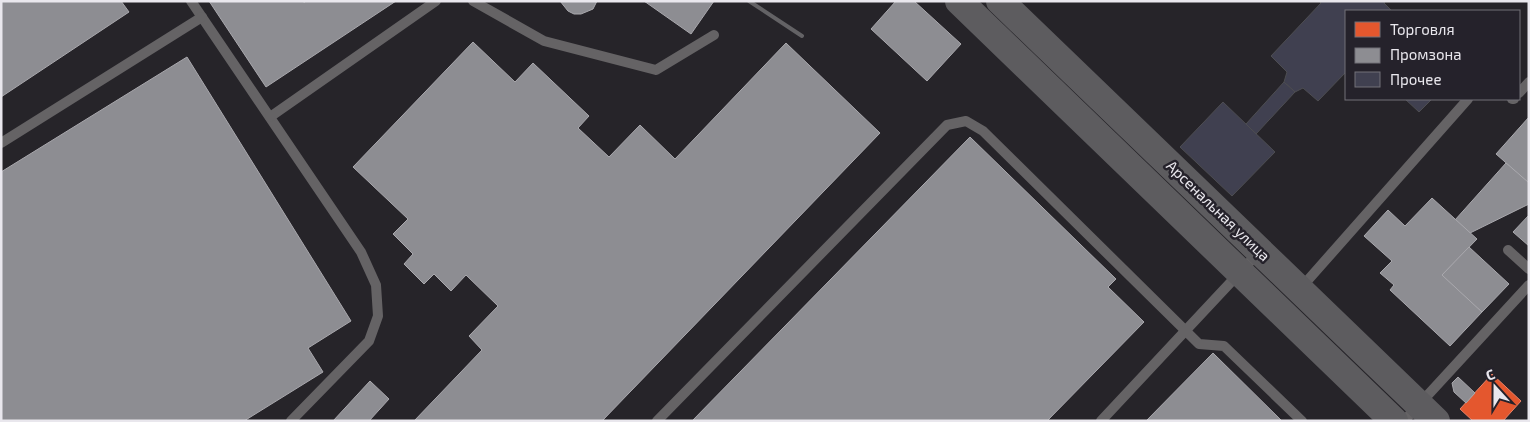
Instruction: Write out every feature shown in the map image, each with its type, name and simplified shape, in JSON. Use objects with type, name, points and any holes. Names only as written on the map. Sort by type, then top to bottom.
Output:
[{"type":"street","name":"Арсенальная улица","points":[[959,1],[1240,273],[1290,300],[1420,416]]},
{"type":"street","name":"Арсенальная улица","points":[[1000,1],[1260,252],[1290,300],[1394,421]]},
{"type":"lane","points":[[191,1],[361,252],[376,286],[378,316],[369,341],[291,421]]},
{"type":"lane","points":[[270,117],[436,1]]},
{"type":"lane","points":[[473,1],[544,41],[656,70],[714,35]]},
{"type":"lane","points":[[1,143],[202,16]]},
{"type":"lane","points":[[1520,92],[1529,82]]},
{"type":"lane","points":[[1290,300],[1467,100]]},
{"type":"lane","points":[[657,421],[947,125],[966,121],[983,131],[1199,344],[1224,346],[1302,421]]},
{"type":"lane","points":[[1508,250],[1529,269]]},
{"type":"lane","points":[[1101,421],[1260,252]]},
{"type":"lane","points":[[1420,416],[1529,286]]},
{"type":"building: Торговля","points":[[1492,374],[1521,401],[1503,421],[1473,421],[1460,409]]},
{"type":"building: Промзона","points":[[1,1],[121,1],[129,12],[1,97]]},
{"type":"building: Промзона","points":[[209,1],[303,1],[304,3],[306,1],[396,1],[266,87]]},
{"type":"building: Промзона","points":[[560,1],[597,1],[593,9],[581,14],[574,14],[568,11]]},
{"type":"building: Промзона","points":[[644,1],[714,1],[691,34]]},
{"type":"building: Промзона","points":[[896,1],[914,1],[961,44],[927,81],[871,29]]},
{"type":"building: Промзона","points":[[473,42],[515,82],[533,63],[589,116],[578,128],[609,157],[640,125],[675,159],[786,43],[880,133],[602,421],[414,421],[482,350],[469,336],[498,306],[466,275],[451,291],[434,274],[424,284],[404,264],[413,254],[393,234],[408,219],[353,167]]},
{"type":"building: Промзона","points":[[187,57],[351,321],[308,348],[323,372],[244,421],[1,421],[1,172]]},
{"type":"building: Промзона","points":[[1529,117],[1529,183],[1496,154]]},
{"type":"building: Промзона","points":[[970,137],[1116,279],[1108,287],[1144,322],[1047,421],[692,421]]},
{"type":"building: Промзона","points":[[1506,163],[1529,183],[1529,204],[1470,233],[1455,220]]},
{"type":"building: Промзона","points":[[1432,198],[1477,239],[1442,275],[1482,312],[1450,346],[1390,290],[1394,285],[1380,273],[1392,261],[1364,236],[1388,210],[1405,226]]},
{"type":"building: Промзона","points":[[1529,215],[1529,246],[1513,232]]},
{"type":"building: Промзона","points":[[1469,247],[1509,284],[1482,312],[1442,275]]},
{"type":"building: Промзона","points":[[1213,353],[1282,421],[1146,421]]},
{"type":"building: Промзона","points":[[1458,377],[1475,393],[1466,403],[1454,392],[1452,383]]},
{"type":"building: Промзона","points":[[370,381],[389,399],[369,421],[333,421]]},
{"type":"building: Прочее","points":[[1319,1],[1385,1],[1384,3],[1391,10],[1345,10],[1345,73],[1318,101],[1303,88],[1295,92],[1284,82],[1287,72],[1271,56],[1321,3]]},
{"type":"building: Прочее","points":[[1284,82],[1295,92],[1256,134],[1246,124]]},
{"type":"building: Прочее","points":[[1406,100],[1431,100],[1419,112]]},
{"type":"building: Прочее","points":[[1223,102],[1275,152],[1232,196],[1180,147]]},
{"type":"railway","points":[[749,1],[802,36]]}]
